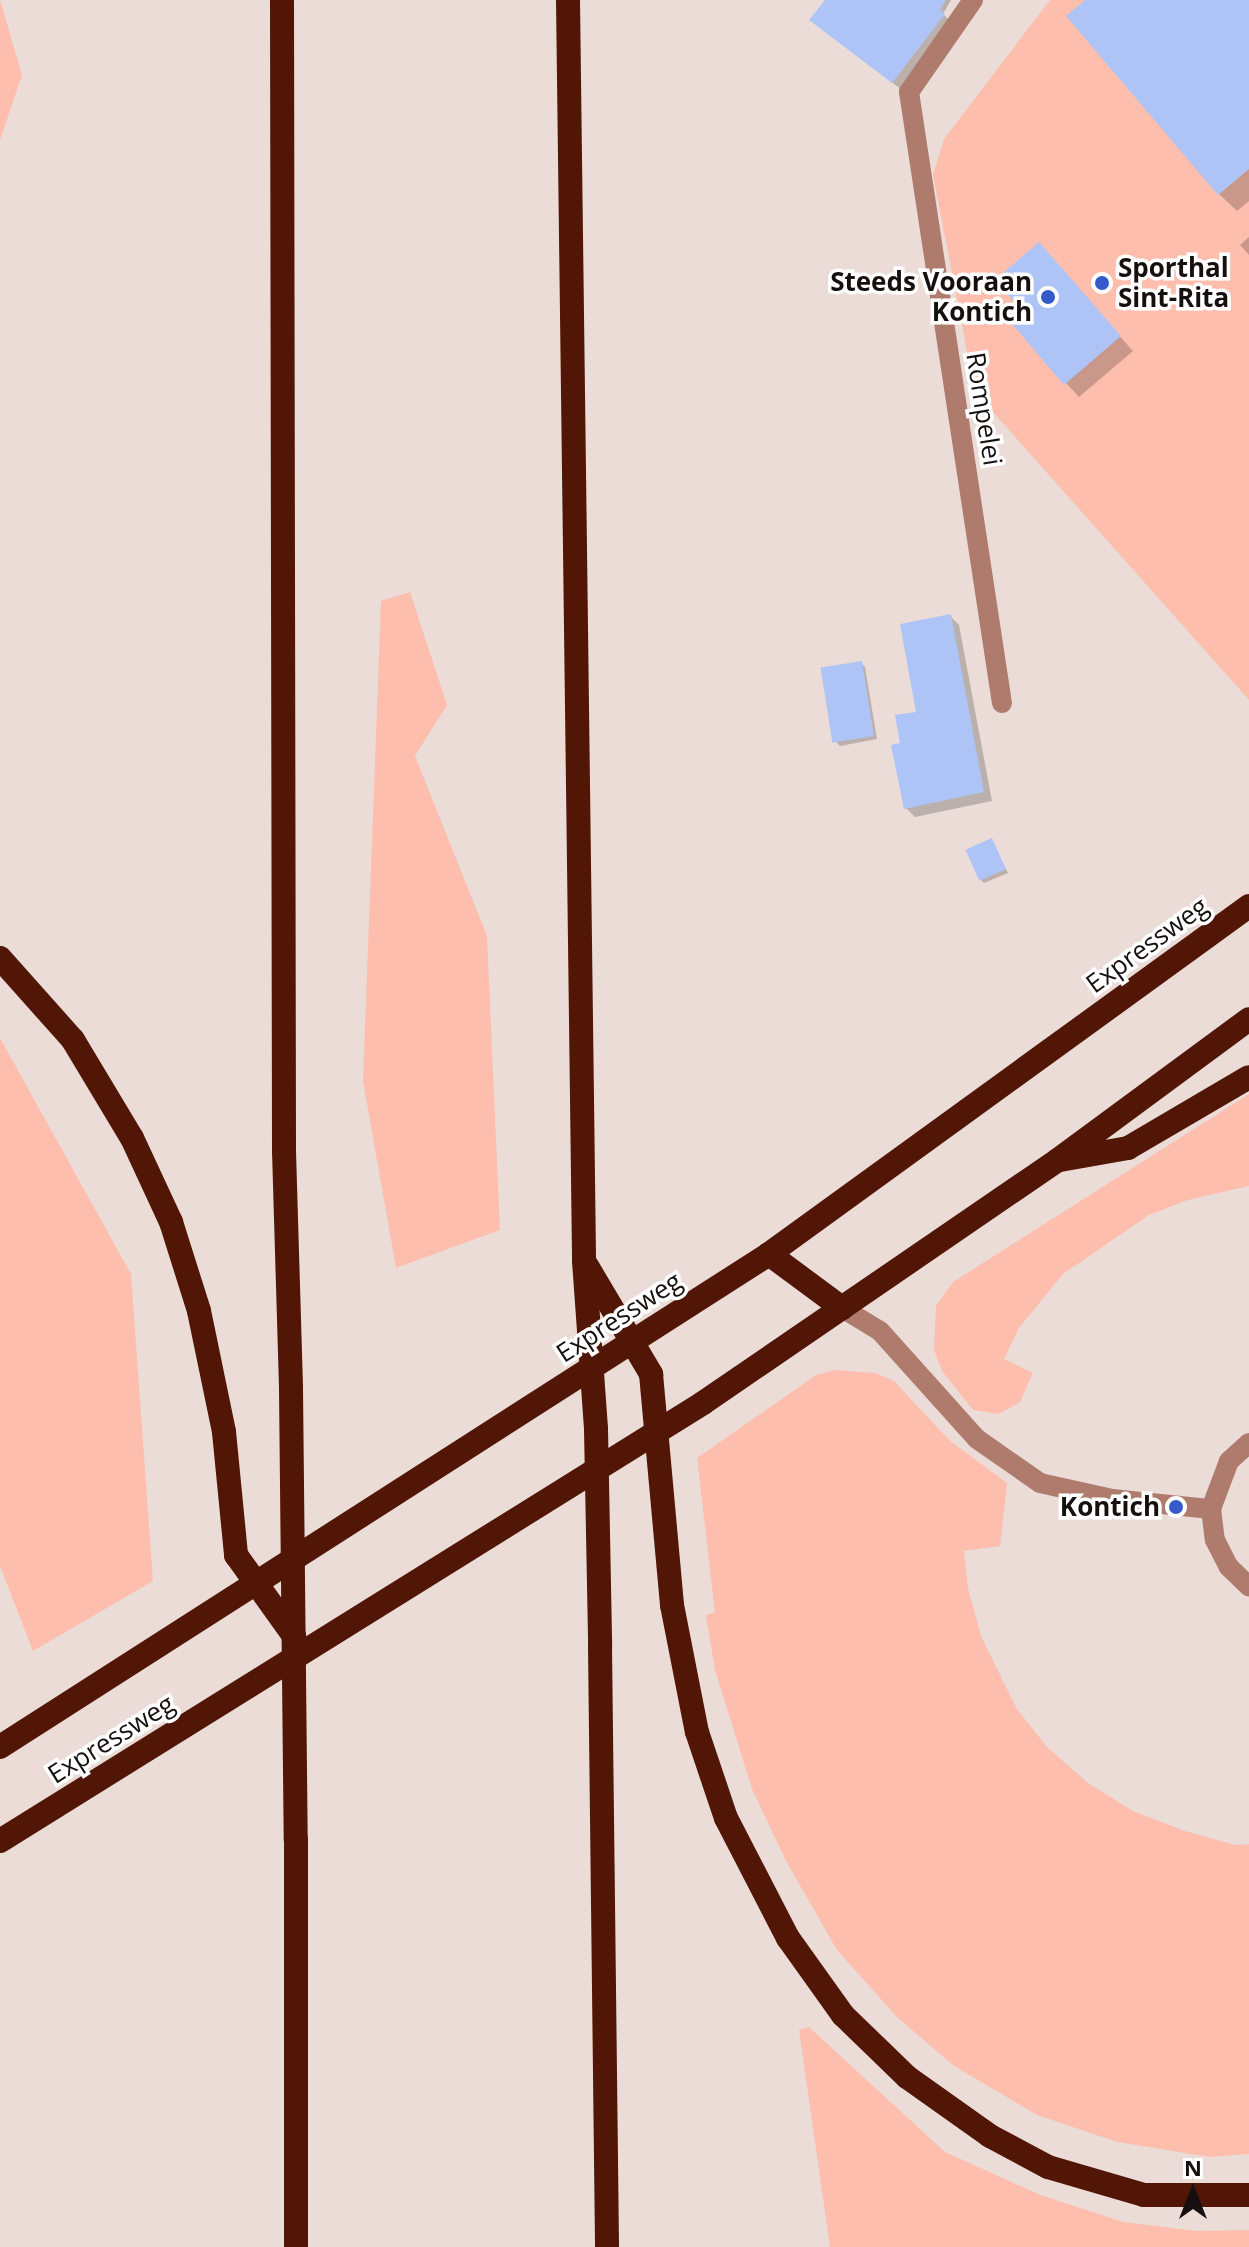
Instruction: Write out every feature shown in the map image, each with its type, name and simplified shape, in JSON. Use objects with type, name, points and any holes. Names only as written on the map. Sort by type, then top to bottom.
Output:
[{"type":"highway","points":[[282,0],[284,1136],[294,1636],[296,2247]]},
{"type":"highway","points":[[568,0],[584,1261],[596,1429],[607,2247]]},
{"type":"highway","name":"Expressweg","points":[[0,1747],[769,1254],[1249,906]]},
{"type":"highway","points":[[0,958],[73,1040],[132,1138],[171,1222],[199,1311],[224,1432],[236,1555],[294,1636]]},
{"type":"highway","name":"Expressweg","points":[[0,1841],[703,1403],[1058,1160],[1249,1019]]},
{"type":"highway","points":[[1058,1160],[1111,1154],[1128,1148],[1249,1077]]},
{"type":"highway","points":[[769,1254],[842,1308]]},
{"type":"highway","points":[[584,1261],[651,1374],[672,1605],[697,1732],[726,1818],[788,1938],[843,2015],[907,2077],[990,2136],[1048,2167],[1144,2195],[1249,2195]]},
{"type":"street","name":"Rompelei","points":[[973,0],[909,92],[1002,703]]},
{"type":"street","points":[[842,1308],[880,1331],[977,1439],[1040,1483],[1112,1499],[1211,1509]]},
{"type":"street","points":[[1249,1443],[1229,1461],[1211,1509],[1215,1540],[1229,1567],[1249,1586]]},
{"type":"shaded area","points":[[0,0],[22,75],[0,140]]},
{"type":"shaded area","name":"Sporthal Sint-Rita","points":[[1050,0],[1249,0],[1249,700],[975,392],[933,175],[944,139]]},
{"type":"shaded area","points":[[410,592],[447,705],[415,756],[487,936],[500,1230],[396,1268],[363,1081],[381,601]]},
{"type":"shaded area","points":[[0,1038],[131,1274],[153,1581],[33,1651],[0,1566]]},
{"type":"shaded area","points":[[1249,1094],[1249,1186],[1188,1200],[1149,1215],[1063,1274],[1019,1328],[1004,1359],[1033,1373],[1020,1402],[999,1414],[973,1410],[942,1371],[934,1350],[936,1306],[953,1282]]},
{"type":"shaded area","points":[[835,1370],[875,1373],[894,1381],[949,1440],[1007,1483],[1000,1546],[964,1551],[968,1588],[981,1636],[1002,1679],[1017,1709],[1047,1747],[1088,1783],[1133,1811],[1185,1831],[1235,1845],[1249,1844],[1249,2154],[1210,2157],[1117,2142],[1037,2115],[954,2066],[897,2017],[837,1950],[786,1861],[752,1789],[715,1670],[706,1615],[715,1612],[697,1458],[816,1375]]},
{"type":"shaded area","points":[[809,2027],[945,2152],[1038,2194],[1123,2222],[1197,2231],[1249,2230],[1249,2247],[830,2247],[799,2030]]},
{"type":"building","points":[[825,0],[946,0],[940,9],[945,14],[892,83],[809,20]]},
{"type":"building","points":[[1085,0],[1249,0],[1249,169],[1218,195],[1066,16]]},
{"type":"building","name":"Steeds Vooraan Kontich","points":[[1039,242],[1121,336],[1064,385],[1013,325],[1025,314],[995,280]]},
{"type":"building","points":[[951,614],[984,792],[904,809],[891,745],[900,743],[895,715],[916,712],[900,624]]},
{"type":"building","points":[[862,661],[874,736],[832,743],[821,668]]},
{"type":"building","points":[[992,838],[1006,869],[979,881],[966,850]]},
{"type":"place","name":"Sporthal Sint-Rita","points":[[1102,283]]},
{"type":"place","name":"Steeds Vooraan Kontich","points":[[1048,297]]},
{"type":"place","name":"Kontich","points":[[1176,1507]]}]
